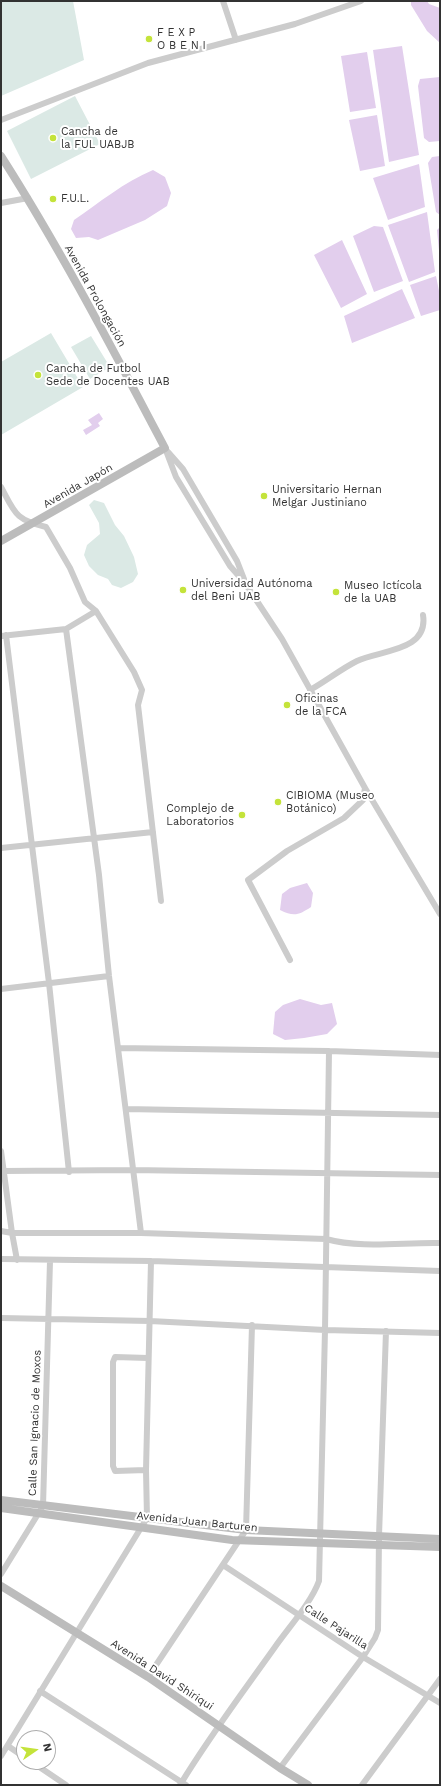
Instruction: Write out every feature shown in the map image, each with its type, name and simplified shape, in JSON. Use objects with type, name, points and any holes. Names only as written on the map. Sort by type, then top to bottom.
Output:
[{"type":"street","points":[[223,1],[236,40]]},
{"type":"street","points":[[1,120],[148,63],[295,24],[361,1]]},
{"type":"street","name":"Avenida Prolongación","points":[[1,156],[28,198],[117,357],[165,448]]},
{"type":"street","points":[[1,203],[28,198]]},
{"type":"street","points":[[165,448],[183,469],[237,561],[245,583]]},
{"type":"street","points":[[165,448],[179,483],[230,566],[245,583],[282,640],[365,788],[440,914]]},
{"type":"street","name":"Avenida Japón","points":[[1,541],[165,448]]},
{"type":"street","points":[[1,487],[17,516],[33,524],[46,527],[70,568],[85,602],[96,611],[134,672],[142,690],[138,705],[161,901]]},
{"type":"street","points":[[69,1172],[64,1111],[49,983],[4,635],[66,629],[96,611]]},
{"type":"street","points":[[310,690],[357,662],[407,646],[421,633],[423,628],[423,615]]},
{"type":"street","points":[[66,629],[94,838],[109,976],[141,1233]]},
{"type":"street","points":[[290,960],[248,880],[287,851],[344,818],[363,800],[365,788]]},
{"type":"street","points":[[1,848],[153,832]]},
{"type":"street","points":[[1,989],[109,976]]},
{"type":"street","points":[[118,1048],[329,1051],[440,1055]]},
{"type":"street","points":[[40,1692],[183,1784],[219,1726],[316,1588],[319,1581],[320,1543],[329,1051]]},
{"type":"street","points":[[126,1109],[440,1115]]},
{"type":"street","points":[[1,1151],[17,1260]]},
{"type":"street","points":[[3,1171],[69,1172],[133,1170],[440,1176]]},
{"type":"street","points":[[1,1232],[141,1233],[326,1239],[336,1242],[376,1244],[440,1243]]},
{"type":"street","points":[[1,1260],[152,1261],[440,1271]]},
{"type":"street","name":"Calle San Ignacio de Moxos","points":[[1,1574],[42,1506],[50,1261]]},
{"type":"street","points":[[1,1756],[147,1518],[146,1470],[148,1358],[152,1261]]},
{"type":"street","points":[[1,1318],[150,1321],[252,1325],[325,1330],[440,1333]]},
{"type":"street","points":[[148,1677],[246,1530],[252,1325]]},
{"type":"street","points":[[280,1768],[364,1657],[378,1630],[378,1541],[386,1331]]},
{"type":"street","points":[[146,1470],[115,1470],[113,1466],[113,1362],[115,1357],[148,1358]]},
{"type":"street","name":"Avenida Juan Barturen","points":[[1,1500],[246,1530],[320,1534],[440,1547]]},
{"type":"street","name":"Avenida Juan Barturen","points":[[1,1508],[141,1528],[240,1540],[320,1543],[440,1539]]},
{"type":"street","name":"Calle Pajarilla","points":[[223,1564],[364,1657],[440,1703]]},
{"type":"street","name":"Avenida David Shiriqui","points":[[1,1586],[148,1677],[280,1768],[308,1785]]},
{"type":"street","points":[[362,1785],[393,1740],[429,1696],[440,1679]]},
{"type":"street","points":[[8,1746],[16,1751]]},
{"type":"street","points":[[44,1770],[66,1785]]},
{"type":"shaded area","points":[[1,1],[73,1],[84,60],[1,96]]},
{"type":"shaded area","points":[[411,1],[427,1],[429,4],[440,8],[440,43],[427,31],[411,5]]},
{"type":"shaded area","points":[[402,46],[419,155],[389,162],[373,50]]},
{"type":"shaded area","points":[[367,52],[376,108],[350,112],[341,56]]},
{"type":"shaded area","points":[[440,77],[440,141],[429,142],[424,138],[418,86],[420,79]]},
{"type":"shaded area","name":"Cancha de la FUL UABJB","points":[[75,96],[100,144],[31,179],[7,131]]},
{"type":"shaded area","points":[[377,115],[385,166],[360,171],[349,120]]},
{"type":"shaded area","points":[[440,156],[440,215],[436,212],[428,163],[432,157]]},
{"type":"shaded area","points":[[419,164],[425,207],[388,220],[373,178]]},
{"type":"shaded area","points":[[153,170],[165,177],[171,193],[167,206],[145,220],[98,240],[89,237],[76,238],[71,229],[74,220],[132,180]]},
{"type":"shaded area","points":[[427,212],[435,272],[409,282],[388,225]]},
{"type":"shaded area","points":[[374,226],[383,227],[403,281],[374,292],[353,236]]},
{"type":"shaded area","points":[[440,227],[440,261],[437,230]]},
{"type":"shaded area","points":[[342,240],[367,294],[341,308],[314,255]]},
{"type":"shaded area","points":[[436,276],[440,296],[440,310],[421,316],[410,285]]},
{"type":"shaded area","points":[[402,289],[415,318],[352,343],[344,316]]},
{"type":"shaded area","name":"Cancha de Futbol Sede de Docentes UAB","points":[[51,333],[83,387],[1,435],[1,362]]},
{"type":"shaded area","points":[[91,336],[110,367],[90,379],[71,347]]},
{"type":"shaded area","points":[[99,413],[103,419],[98,423],[100,426],[86,435],[83,430],[92,425],[88,420]]},
{"type":"shaded area","points":[[94,500],[104,503],[115,525],[124,536],[134,557],[138,574],[133,582],[121,588],[112,585],[108,579],[98,575],[89,566],[84,555],[87,545],[100,534],[99,523],[89,505]]},
{"type":"shaded area","points":[[307,883],[313,893],[311,907],[296,914],[289,914],[280,910],[282,894],[290,888]]},
{"type":"shaded area","points":[[300,999],[321,1005],[332,1003],[337,1024],[327,1034],[304,1038],[285,1040],[273,1034],[275,1012],[283,1005]]},
{"type":"place","name":"F E X P O B E N I","points":[[149,39]]},
{"type":"place","name":"Cancha de la FUL UABJB","points":[[53,138]]},
{"type":"place","name":"F.U.L.","points":[[53,199]]},
{"type":"place","name":"Cancha de Futbol Sede de Docentes UAB","points":[[38,375]]},
{"type":"place","name":"Universitario Hernan Melgar Justiniano","points":[[264,496]]},
{"type":"place","name":"Universidad Autónoma del Beni UAB","points":[[183,590]]},
{"type":"place","name":"Museo Ictícola de la UAB","points":[[336,592]]},
{"type":"place","name":"Oficinas de la FCA","points":[[287,705]]},
{"type":"place","name":"CIBIOMA (Museo Botánico)","points":[[278,802]]},
{"type":"place","name":"Complejo de Laboratorios","points":[[242,815]]}]
